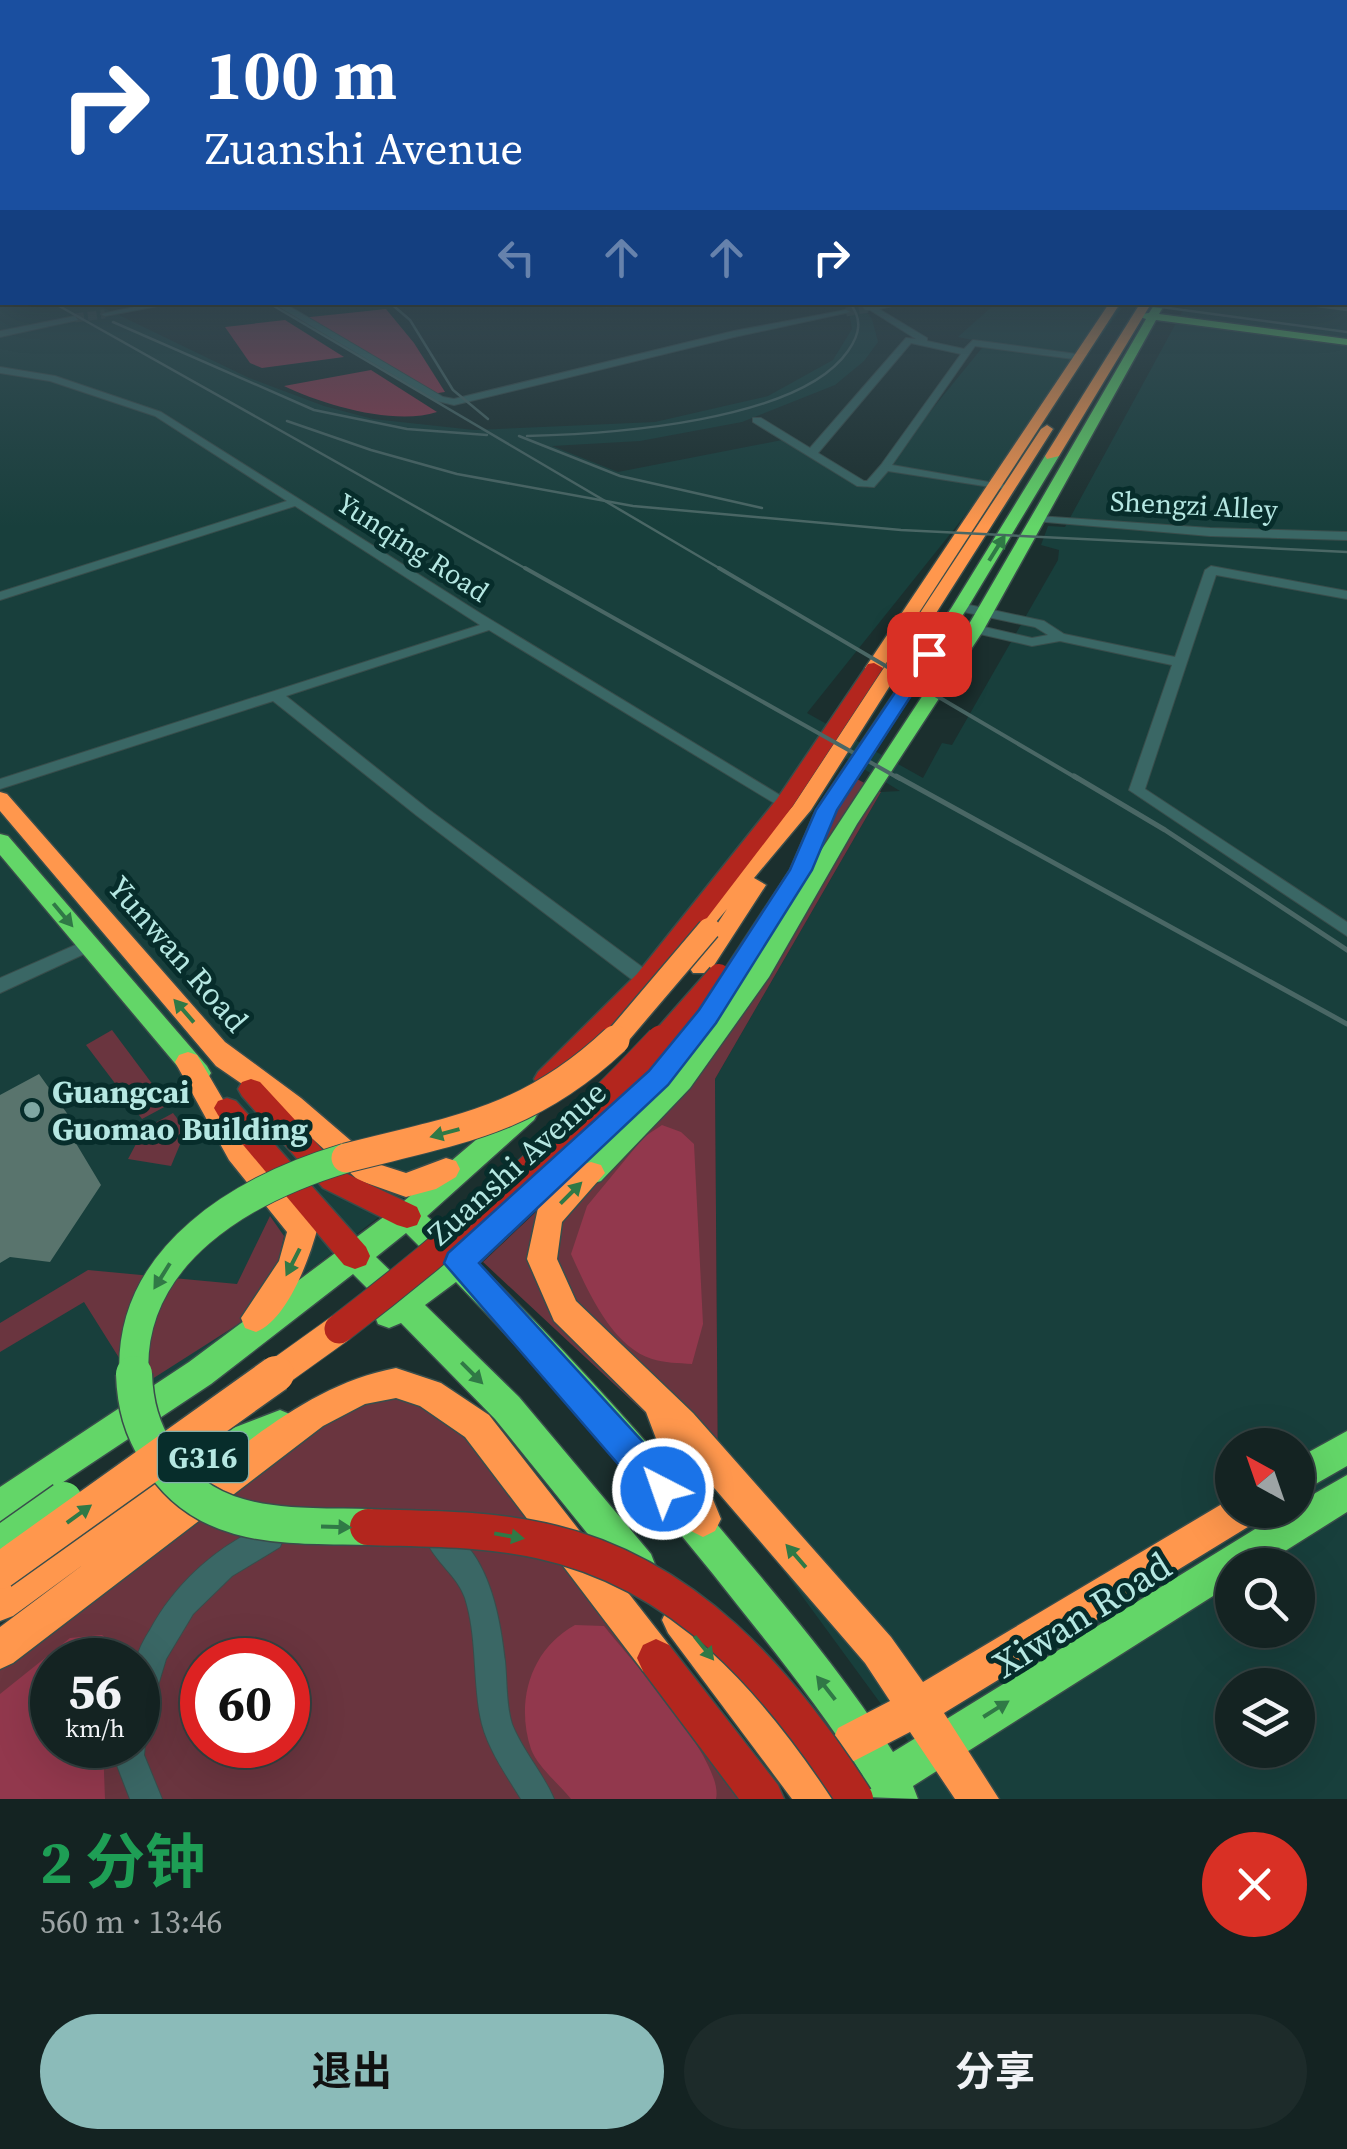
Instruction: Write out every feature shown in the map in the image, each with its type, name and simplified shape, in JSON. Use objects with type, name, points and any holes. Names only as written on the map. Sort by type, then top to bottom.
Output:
[{"type":"main road","name":"Zuanshi Avenue","points":[[355,1256],[407,1216],[597,1050],[636,1006],[793,807],[1084,359]]},
{"type":"main road","name":"Zuanshi Avenue","points":[[402,1305],[459,1263],[659,1078],[708,1016],[801,870],[826,810],[955,615],[1116,359]]},
{"type":"main road","points":[[979,1799],[878,1650],[658,1402],[564,1311],[542,1259],[548,1216],[681,1081],[761,971],[886,764],[980,621],[1121,359]]},
{"type":"main road","points":[[0,1571],[348,1322],[587,1122],[670,1038],[774,855],[815,758],[1000,487]]},
{"type":"main road","points":[[0,1545],[337,1308],[570,1112],[710,971],[826,810],[886,764]]},
{"type":"main road","name":"Yunwan Road","points":[[0,798],[333,1180],[407,1216],[459,1263],[714,1547]]},
{"type":"main road","points":[[216,1048],[302,1114],[353,1164],[384,1181],[416,1184],[441,1174],[547,1078],[646,980],[793,807]]},
{"type":"main road","name":"Yunwan Road","points":[[0,841],[355,1256],[507,1408],[714,1660],[801,1774],[814,1799]]},
{"type":"main road","points":[[774,855],[639,1016],[555,1091],[478,1124],[306,1167],[228,1205],[191,1239],[155,1286],[141,1322],[132,1363],[132,1410],[153,1449],[180,1483],[207,1506],[244,1521],[491,1533],[562,1546],[607,1563],[694,1609],[728,1635],[774,1683],[815,1734],[855,1799]]},
{"type":"main road","points":[[547,1078],[636,1006]]},
{"type":"main road","points":[[0,1486],[255,1320],[280,1286],[300,1248],[302,1230],[239,1152],[188,1062]]},
{"type":"main road","points":[[621,1143],[659,1078]]},
{"type":"main road","name":"G316","points":[[0,1508],[200,1373],[355,1256]]},
{"type":"main road","name":"G316","points":[[5,1601],[247,1425],[306,1372],[402,1305]]},
{"type":"main road","points":[[206,1455],[310,1415],[362,1388],[388,1382],[421,1385],[476,1426],[764,1799]]},
{"type":"main road","points":[[658,1402],[714,1547],[863,1735],[893,1788]]},
{"type":"main road","points":[[0,1650],[310,1415]]},
{"type":"main road","points":[[1315,1468],[1347,1448]]},
{"type":"main road","name":"Xiwan Road","points":[[855,1799],[893,1788],[942,1742],[1347,1492]]},
{"type":"main road","name":"Xiwan Road","points":[[801,1774],[1215,1528]]},
{"type":"street","points":[[371,359],[440,400],[454,402],[631,359]]},
{"type":"street","points":[[810,454],[893,359]]},
{"type":"street","points":[[757,420],[870,486],[961,359]]},
{"type":"street","name":"Yunqing Road","points":[[0,370],[52,378],[158,414],[490,626],[793,807]]},
{"type":"street","points":[[885,467],[1000,487]]},
{"type":"street","points":[[0,596],[296,502]]},
{"type":"street","name":"Shengzi Alley","points":[[1038,519],[1210,532],[1347,536]]},
{"type":"street","points":[[1347,596],[1211,570],[1177,662],[1138,790],[1347,930]]},
{"type":"street","points":[[955,615],[1032,642],[1060,637]]},
{"type":"street","points":[[955,615],[980,621],[1038,624],[1060,637],[1177,662]]},
{"type":"street","points":[[0,784],[490,626]]},
{"type":"street","points":[[275,695],[422,812],[646,980]]},
{"type":"street","points":[[0,986],[89,945]]},
{"type":"street","points":[[160,1642],[200,1581],[250,1546],[298,1524]]},
{"type":"street","points":[[428,1530],[447,1546],[480,1599],[492,1644],[496,1717],[538,1799]]},
{"type":"street","points":[[133,1768],[146,1799]]},
{"type":"shaded area","points":[[0,359],[210,359],[324,406],[373,419],[474,430],[655,422],[768,396],[834,359],[866,359],[835,385],[742,422],[640,441],[552,446],[618,472],[782,440],[868,488],[973,359],[1083,359],[807,713],[923,778],[942,743],[952,745],[1058,560],[1059,550],[1041,545],[1048,526],[1065,527],[1157,359],[1347,359],[1347,1799],[897,1799],[919,1756],[718,1481],[715,1079],[881,792],[900,791],[816,740],[780,799],[597,1050],[0,1507]]},
{"type":"shaded area","points":[[247,359],[329,359],[262,368]]},
{"type":"shaded area","points":[[371,359],[424,359],[445,392],[431,394]]},
{"type":"shaded area","points":[[371,370],[437,412],[401,417],[380,415],[318,400],[284,386]]},
{"type":"shaded area","points":[[857,779],[881,792],[715,1079],[718,1481],[483,1262],[652,1102]]},
{"type":"shaded area","points":[[112,1030],[168,1105],[142,1119],[86,1045]]},
{"type":"shaded area","points":[[173,1113],[186,1130],[171,1166],[128,1159],[144,1129]]},
{"type":"shaded area","points":[[662,1125],[681,1132],[694,1144],[703,1324],[692,1364],[652,1359],[624,1342],[602,1315],[571,1254],[587,1206],[644,1137]]},
{"type":"shaded area","points":[[270,1216],[284,1236],[275,1278],[251,1316],[138,1388],[84,1302],[0,1352],[0,1323],[88,1270],[237,1284]]},
{"type":"shaded area","points":[[363,1392],[439,1405],[751,1799],[0,1799],[0,1664],[30,1642],[30,1768],[160,1768],[160,1638],[35,1638]]},
{"type":"shaded area","points":[[575,1625],[604,1626],[653,1685],[706,1761],[715,1782],[716,1799],[571,1799],[543,1768],[526,1731],[526,1695],[530,1678],[547,1648]]},
{"type":"shaded area","points":[[30,1670],[30,1768],[104,1768],[105,1799],[0,1799],[0,1694]]},
{"type":"building","points":[[39,1074],[76,1126],[68,1130],[101,1185],[50,1262],[10,1257],[0,1263],[0,1095]]},
{"type":"railway","points":[[153,359],[530,571]]},
{"type":"railway","points":[[197,359],[314,410],[407,429],[487,435]]},
{"type":"railway","points":[[364,359],[605,501]]},
{"type":"railway","points":[[434,359],[453,390],[488,419]]},
{"type":"railway","points":[[527,436],[652,427],[747,409],[789,394],[824,375],[840,359]]},
{"type":"railway","points":[[287,421],[457,474],[605,501]]},
{"type":"railway","points":[[519,436],[620,476],[762,508]]},
{"type":"railway","points":[[605,501],[901,530],[1347,552]]},
{"type":"railway","points":[[605,501],[724,571]]},
{"type":"railway","points":[[525,568],[900,779]]},
{"type":"railway","points":[[719,568],[1078,779]]},
{"type":"railway","points":[[896,776],[1347,1024]]},
{"type":"railway","points":[[1074,776],[1165,830],[1347,950]]},
{"type":"traffic: fast","points":[[591,1173],[681,1081],[761,971],[847,824],[974,631],[1129,359]]},
{"type":"traffic: fast","points":[[597,1135],[659,1078],[707,1016],[801,870],[826,810],[960,607],[1052,456]]},
{"type":"traffic: fast","points":[[0,841],[198,1073]]},
{"type":"traffic: fast","points":[[0,1507],[200,1373],[407,1216],[525,1113]]},
{"type":"traffic: fast","points":[[346,1158],[265,1187],[221,1213],[193,1237],[169,1266],[151,1297],[133,1365],[135,1400],[145,1434],[165,1467],[188,1492],[209,1507],[253,1522],[368,1527]]},
{"type":"traffic: fast","points":[[407,1216],[541,1350],[667,1491],[827,1690],[898,1799]]},
{"type":"traffic: fast","points":[[389,1314],[459,1263],[508,1217]]},
{"type":"traffic: fast","points":[[355,1256],[507,1408],[638,1567]]},
{"type":"traffic: fast","points":[[206,1455],[280,1426]]},
{"type":"traffic: fast","points":[[1315,1467],[1347,1447]]},
{"type":"traffic: fast","points":[[880,1783],[1347,1492]]},
{"type":"traffic: fast","points":[[0,1545],[64,1500]]},
{"type":"traffic: slow","points":[[874,668],[1078,359]]},
{"type":"traffic: slow","points":[[1052,456],[1112,359]]},
{"type":"traffic: slow","points":[[683,946],[801,810],[1047,429]]},
{"type":"traffic: slow","points":[[0,798],[225,1059]]},
{"type":"traffic: slow","points":[[701,967],[755,885]]},
{"type":"traffic: slow","points":[[346,1158],[469,1128],[540,1098],[596,1058],[620,1035],[709,929]]},
{"type":"traffic: slow","points":[[215,1048],[292,1105],[368,1172],[406,1185],[426,1181],[446,1169]]},
{"type":"traffic: slow","points":[[188,1062],[239,1152],[302,1230],[292,1266],[256,1318]]},
{"type":"traffic: slow","points":[[591,1173],[548,1217],[542,1259],[565,1311],[681,1424],[878,1650],[979,1799]]},
{"type":"traffic: slow","points":[[0,1571],[339,1329]]},
{"type":"traffic: slow","points":[[0,1650],[311,1415],[361,1390],[396,1383],[430,1394],[477,1426],[656,1658]]},
{"type":"traffic: slow","points":[[662,1412],[703,1519]]},
{"type":"traffic: slow","points":[[0,1603],[186,1469]]},
{"type":"traffic: slow","points":[[852,1742],[918,1707],[1215,1528]]},
{"type":"traffic: slow","points":[[681,1620],[801,1774],[814,1799]]},
{"type":"traffic: jam","points":[[547,1079],[646,980],[785,803],[874,668]]},
{"type":"traffic: jam","points":[[339,1329],[442,1248],[539,1162],[631,1072],[719,975]]},
{"type":"traffic: jam","points":[[251,1089],[333,1180],[407,1216]]},
{"type":"traffic: jam","points":[[227,1108],[355,1256]]},
{"type":"traffic: jam","points":[[368,1527],[467,1531],[540,1540],[613,1564],[657,1586],[697,1613],[767,1678],[855,1799]]},
{"type":"traffic: jam","points":[[656,1658],[764,1799]]},
{"type":"place","name":"Guangcai Guomao Building","points":[[32,1110]]},
{"type":"route","points":[[663,1489],[459,1263],[659,1078],[708,1016],[801,870],[826,810],[929,654]]}]
